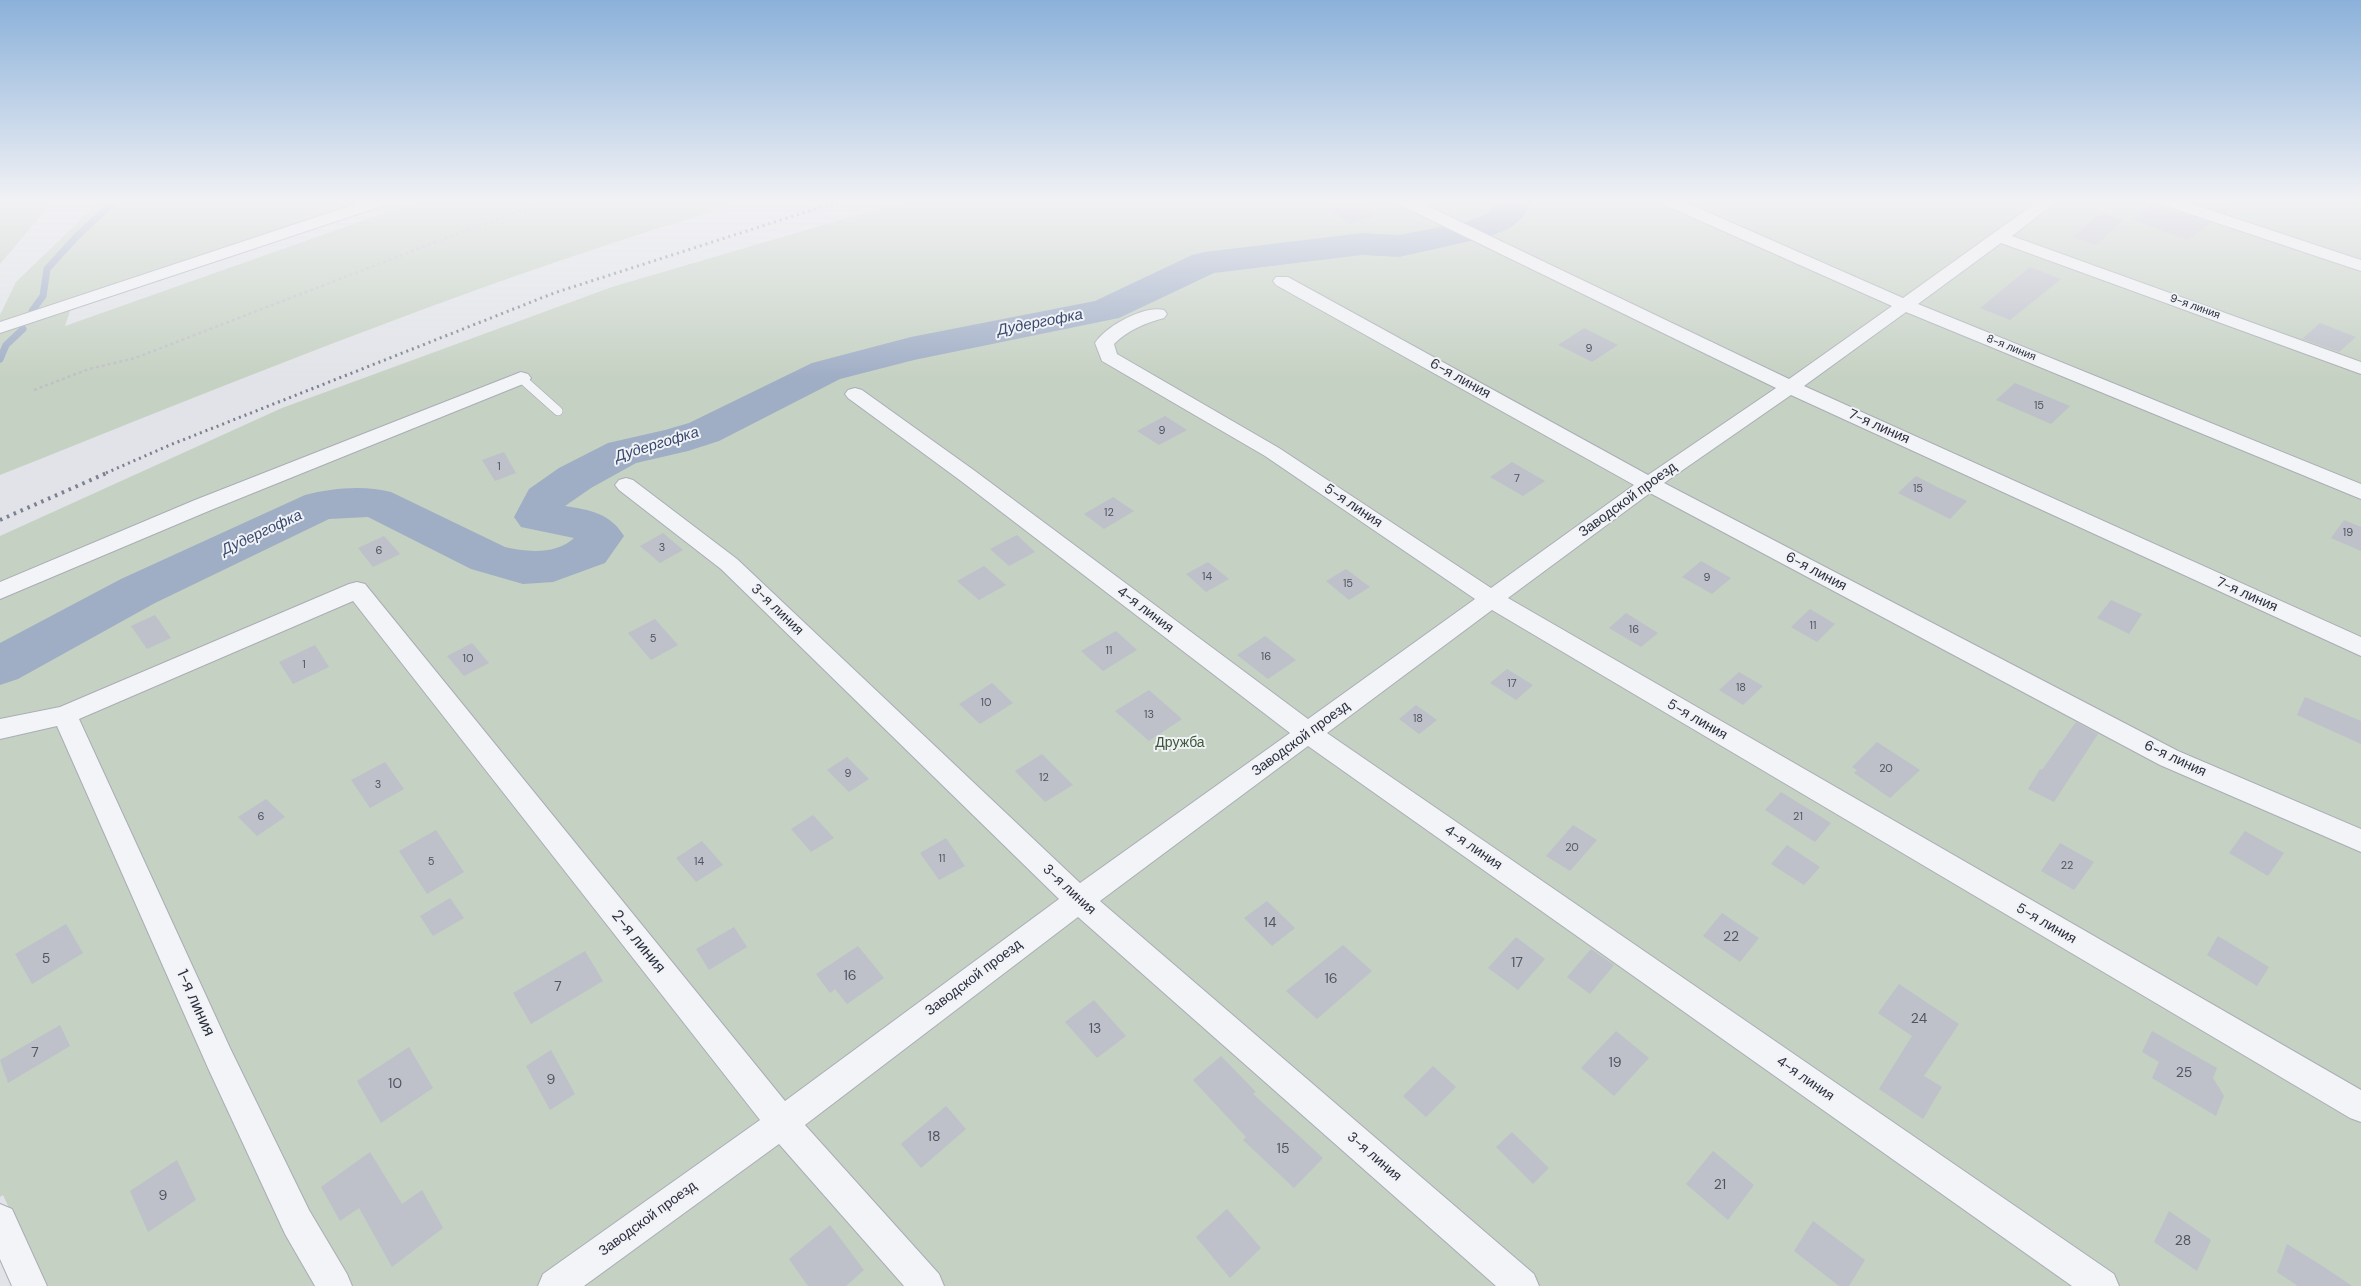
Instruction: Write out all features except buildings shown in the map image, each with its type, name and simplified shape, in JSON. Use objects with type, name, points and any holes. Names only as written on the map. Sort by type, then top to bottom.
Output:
[{"type":"street","points":[[0,328],[207,259]]},
{"type":"street","name":"7-я линия","points":[[1524,259],[1790,387],[2361,647]]},
{"type":"street","name":"8-я линия","points":[[1800,259],[1905,305],[2361,492]]},
{"type":"street","name":"Заводской проезд","points":[[555,1286],[782,1123],[1079,900],[1648,484],[1790,387],[1968,259]]},
{"type":"street","name":"9-я линия","points":[[2063,259],[2361,368]]},
{"type":"street","points":[[2340,259],[2361,266]]},
{"type":"street","name":"6-я линия","points":[[1282,281],[1648,484],[2169,758],[2361,841]]},
{"type":"street","name":"5-я линия","points":[[1158,314],[1130,322],[1113,333],[1104,343],[1109,357],[1272,452],[1491,599],[2361,1107]]},
{"type":"street","points":[[0,591],[203,505],[521,378]]},
{"type":"street","name":"4-я линия","points":[[855,394],[968,476],[1308,733],[2102,1286]]},
{"type":"street","name":"3-я линия","points":[[626,485],[729,564],[1079,900],[1522,1286]]},
{"type":"street","name":"2-я линия","points":[[65,715],[358,590],[782,1123],[927,1286]]},
{"type":"street","points":[[0,729],[65,715]]},
{"type":"street","name":"1-я линия","points":[[65,715],[223,1066],[297,1222],[335,1286]]},
{"type":"street","points":[[0,1221],[30,1286]]},
{"type":"lane","points":[[521,378],[558,411]]},
{"type":"path","points":[[34,390],[89,369],[135,358],[392,259]]},
{"type":"green space","points":[[40,259],[192,259],[74,299],[65,326],[254,259],[564,259],[280,364],[0,475],[0,315],[16,282]]},
{"type":"green space","name":"Дружба","points":[[707,259],[2361,259],[2361,1286],[45,1286],[3,1195],[0,1197],[0,536],[282,408],[612,287]]},
{"type":"waterway","points":[[32,311],[43,296],[47,269],[56,259]]},
{"type":"waterway","name":"Дудергофка","points":[[0,666],[138,591],[321,505],[375,502],[488,558],[523,568],[553,566],[588,552],[601,536],[585,524],[537,517],[545,499],[575,478],[623,452],[673,442],[704,432],[826,371],[911,349],[1106,310],[1205,263],[1233,259]]},
{"type":"waterway","points":[[0,359],[6,345],[23,329]]},
{"type":"railway","points":[[106,473],[170,445],[554,293],[660,259]]},
{"type":"railway","points":[[0,520],[109,472]]}]
